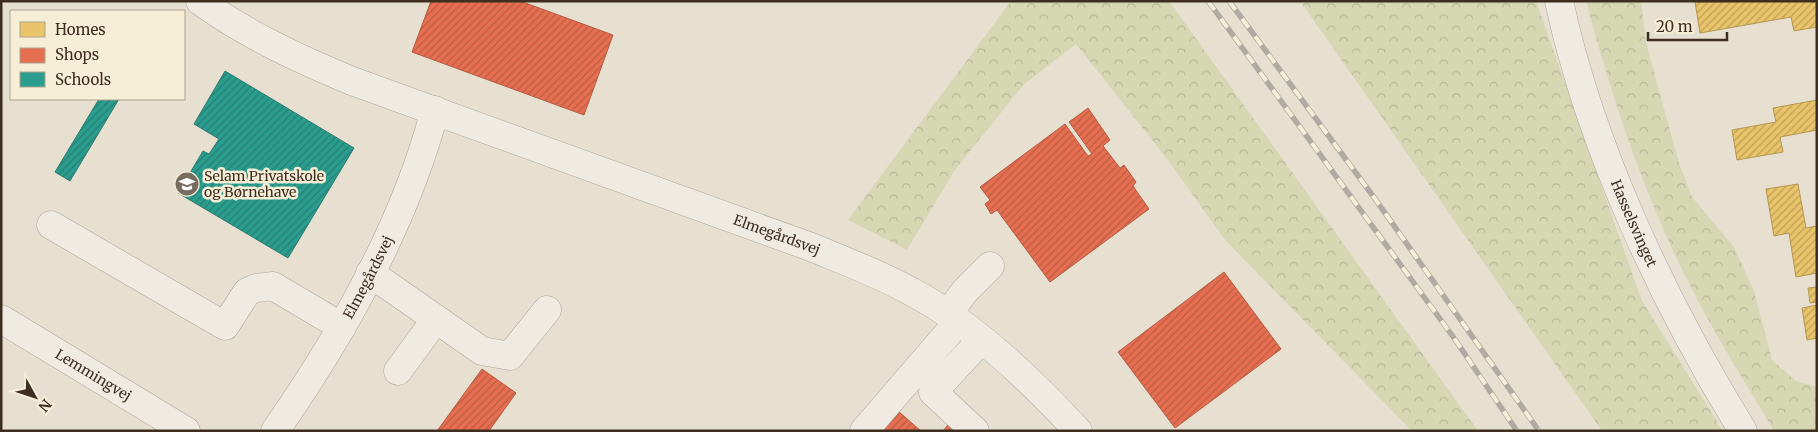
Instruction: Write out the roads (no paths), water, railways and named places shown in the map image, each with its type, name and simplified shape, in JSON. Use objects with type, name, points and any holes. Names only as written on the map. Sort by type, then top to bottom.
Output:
[{"type":"street","name":"Elmegårdsvej","points":[[200,1],[253,36],[300,60],[811,247],[873,272],[913,292],[953,318],[1020,373],[1078,431]]},
{"type":"street","name":"Hasselsvinget","points":[[1559,1],[1580,78],[1604,148],[1634,222],[1667,295],[1702,363],[1743,431]]},
{"type":"street","name":"Elmegårdsvej","points":[[275,431],[342,327],[370,273],[407,191],[435,110]]},
{"type":"street","points":[[51,225],[225,326],[247,292],[256,288],[273,286],[342,327]]},
{"type":"street","points":[[864,431],[953,318],[965,291],[990,266]]},
{"type":"street","points":[[370,273],[482,351],[510,356],[546,310]]},
{"type":"street","name":"Lemmingvej","points":[[1,319],[186,431]]},
{"type":"street","points":[[398,371],[436,319]]},
{"type":"street","points":[[975,431],[933,392],[981,340]]},
{"type":"railway","points":[[1208,1],[1454,338],[1517,431]]},
{"type":"railway","points":[[1229,1],[1373,196],[1539,431]]},
{"type":"place","name":"Selam Privatskole og Børnehave","points":[[187,184]]}]
